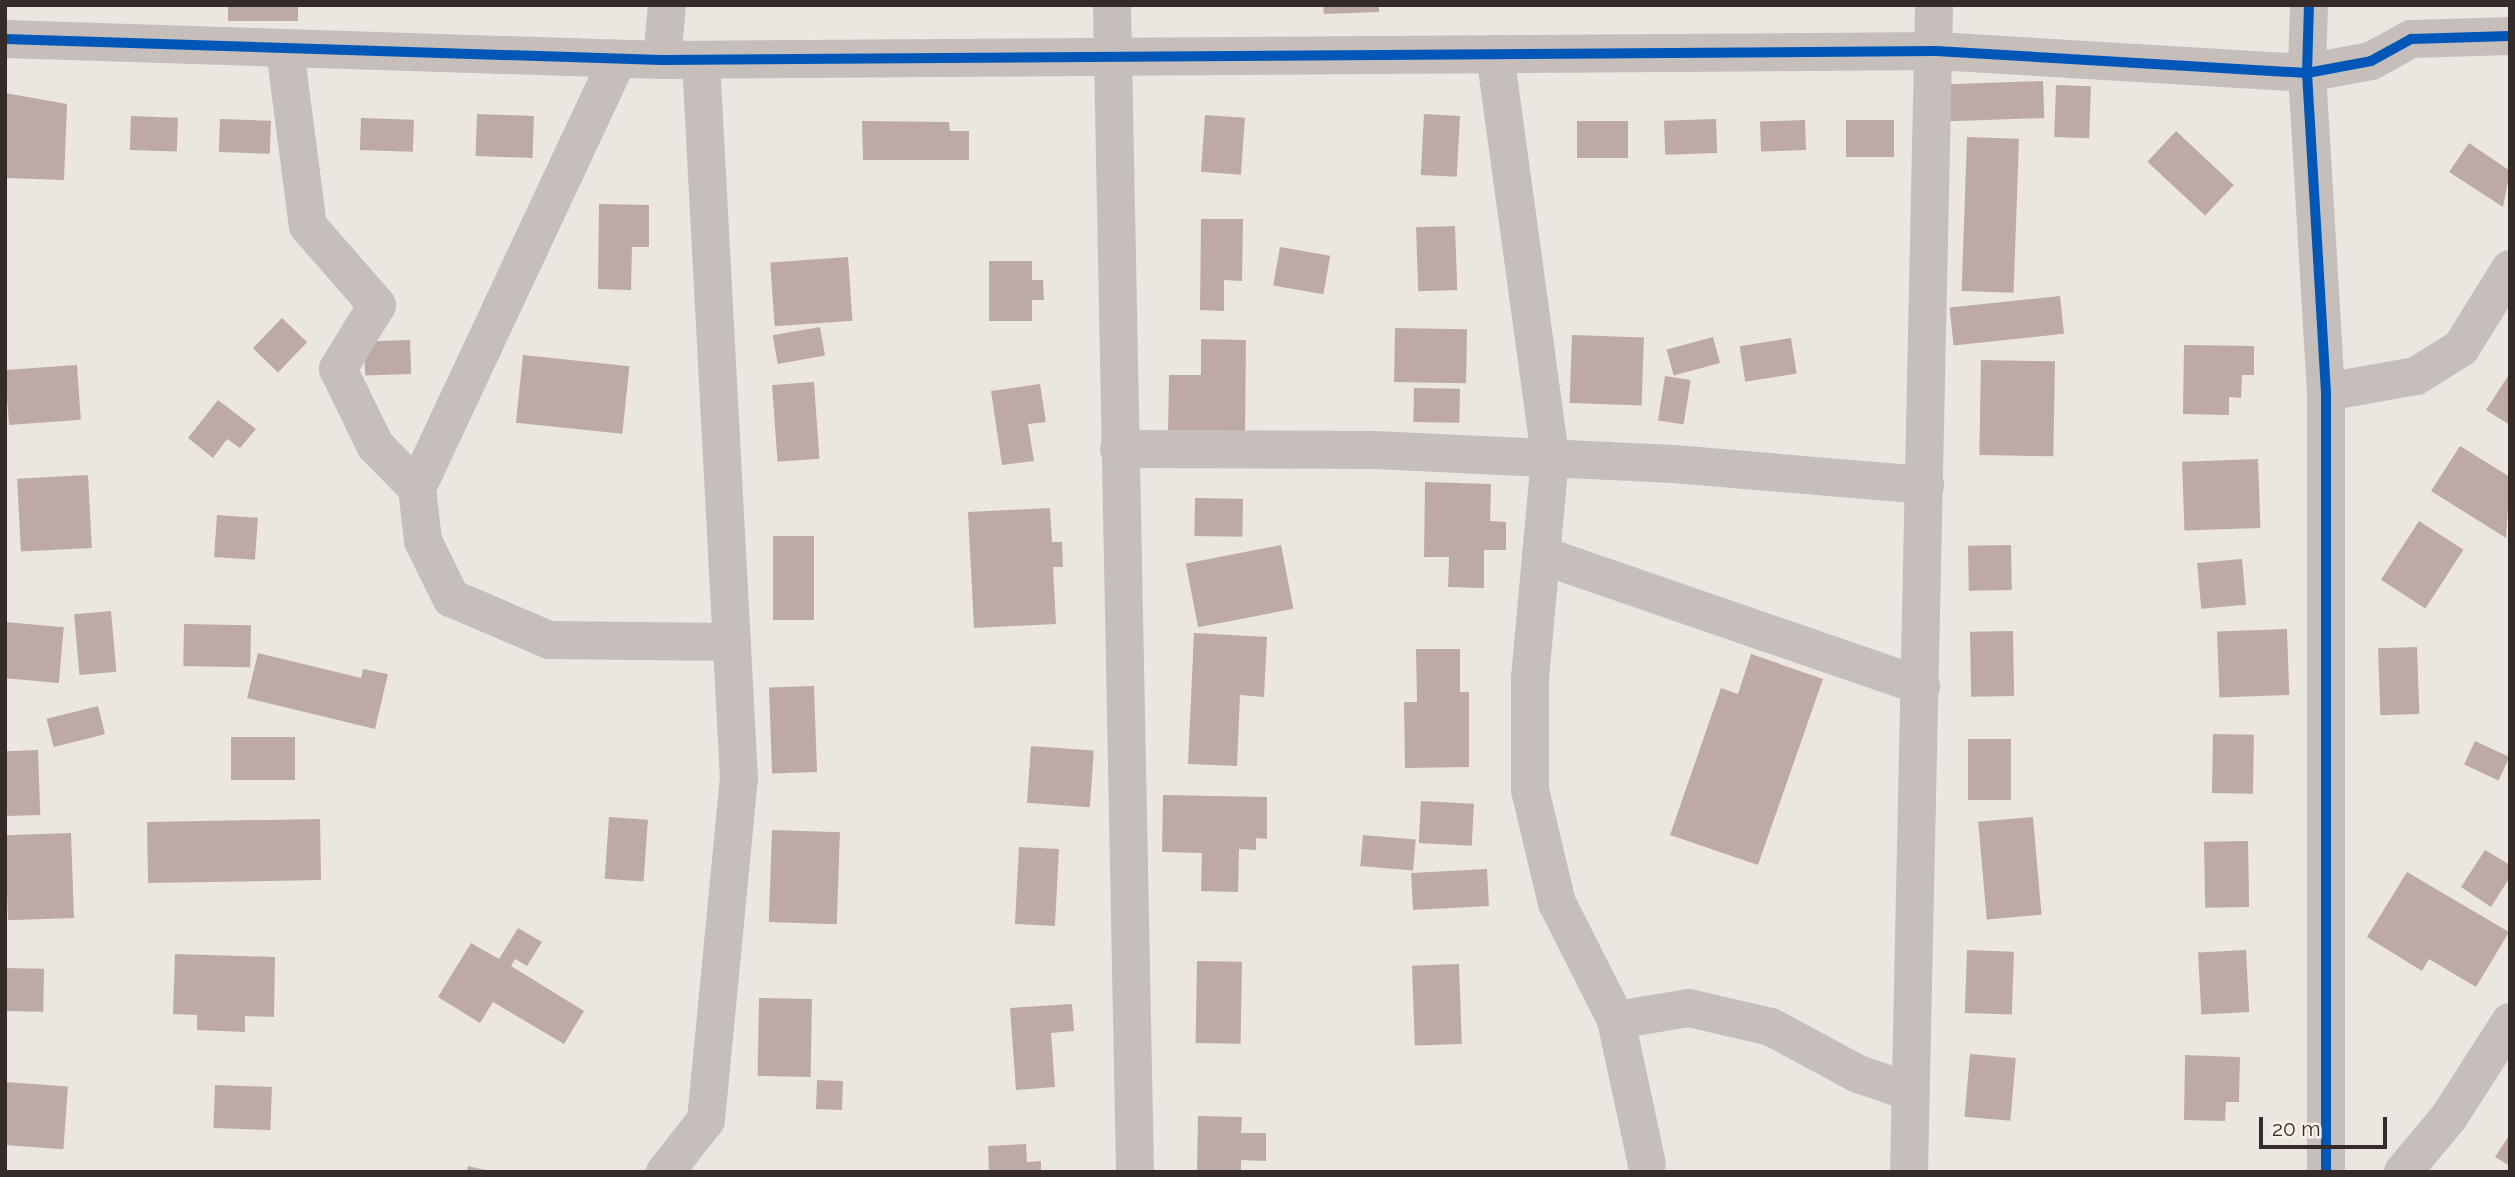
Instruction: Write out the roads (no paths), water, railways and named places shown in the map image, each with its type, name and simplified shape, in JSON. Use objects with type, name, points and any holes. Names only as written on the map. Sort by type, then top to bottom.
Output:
[{"type":"street","points":[[662,60],[667,5]]},
{"type":"street","points":[[1112,5],[1135,1172]]},
{"type":"street","points":[[1909,1172],[1936,51],[1934,5]]},
{"type":"street","points":[[2309,5],[2307,73],[2326,392],[2326,1172]]},
{"type":"street","points":[[5,39],[662,60],[1936,51],[2307,73],[2371,61],[2411,39],[2510,36]]},
{"type":"street","points":[[285,50],[308,226],[377,305],[338,369],[375,445],[417,488]]},
{"type":"street","points":[[1495,54],[1550,458],[1530,679],[1530,790],[1558,903],[1616,1020],[1647,1164]]},
{"type":"street","points":[[618,59],[417,488],[423,541],[451,598],[549,640],[732,642]]},
{"type":"street","points":[[665,1172],[706,1120],[739,779],[701,60]]},
{"type":"street","points":[[2326,392],[2416,376],[2461,348],[2510,269]]},
{"type":"street","points":[[1119,449],[1550,458],[1925,485]]},
{"type":"street","points":[[1541,555],[1921,685]]},
{"type":"street","points":[[1616,1020],[1689,1008],[1771,1027],[1858,1074],[1911,1092]]},
{"type":"street","points":[[2408,1171],[2510,1022]]}]
